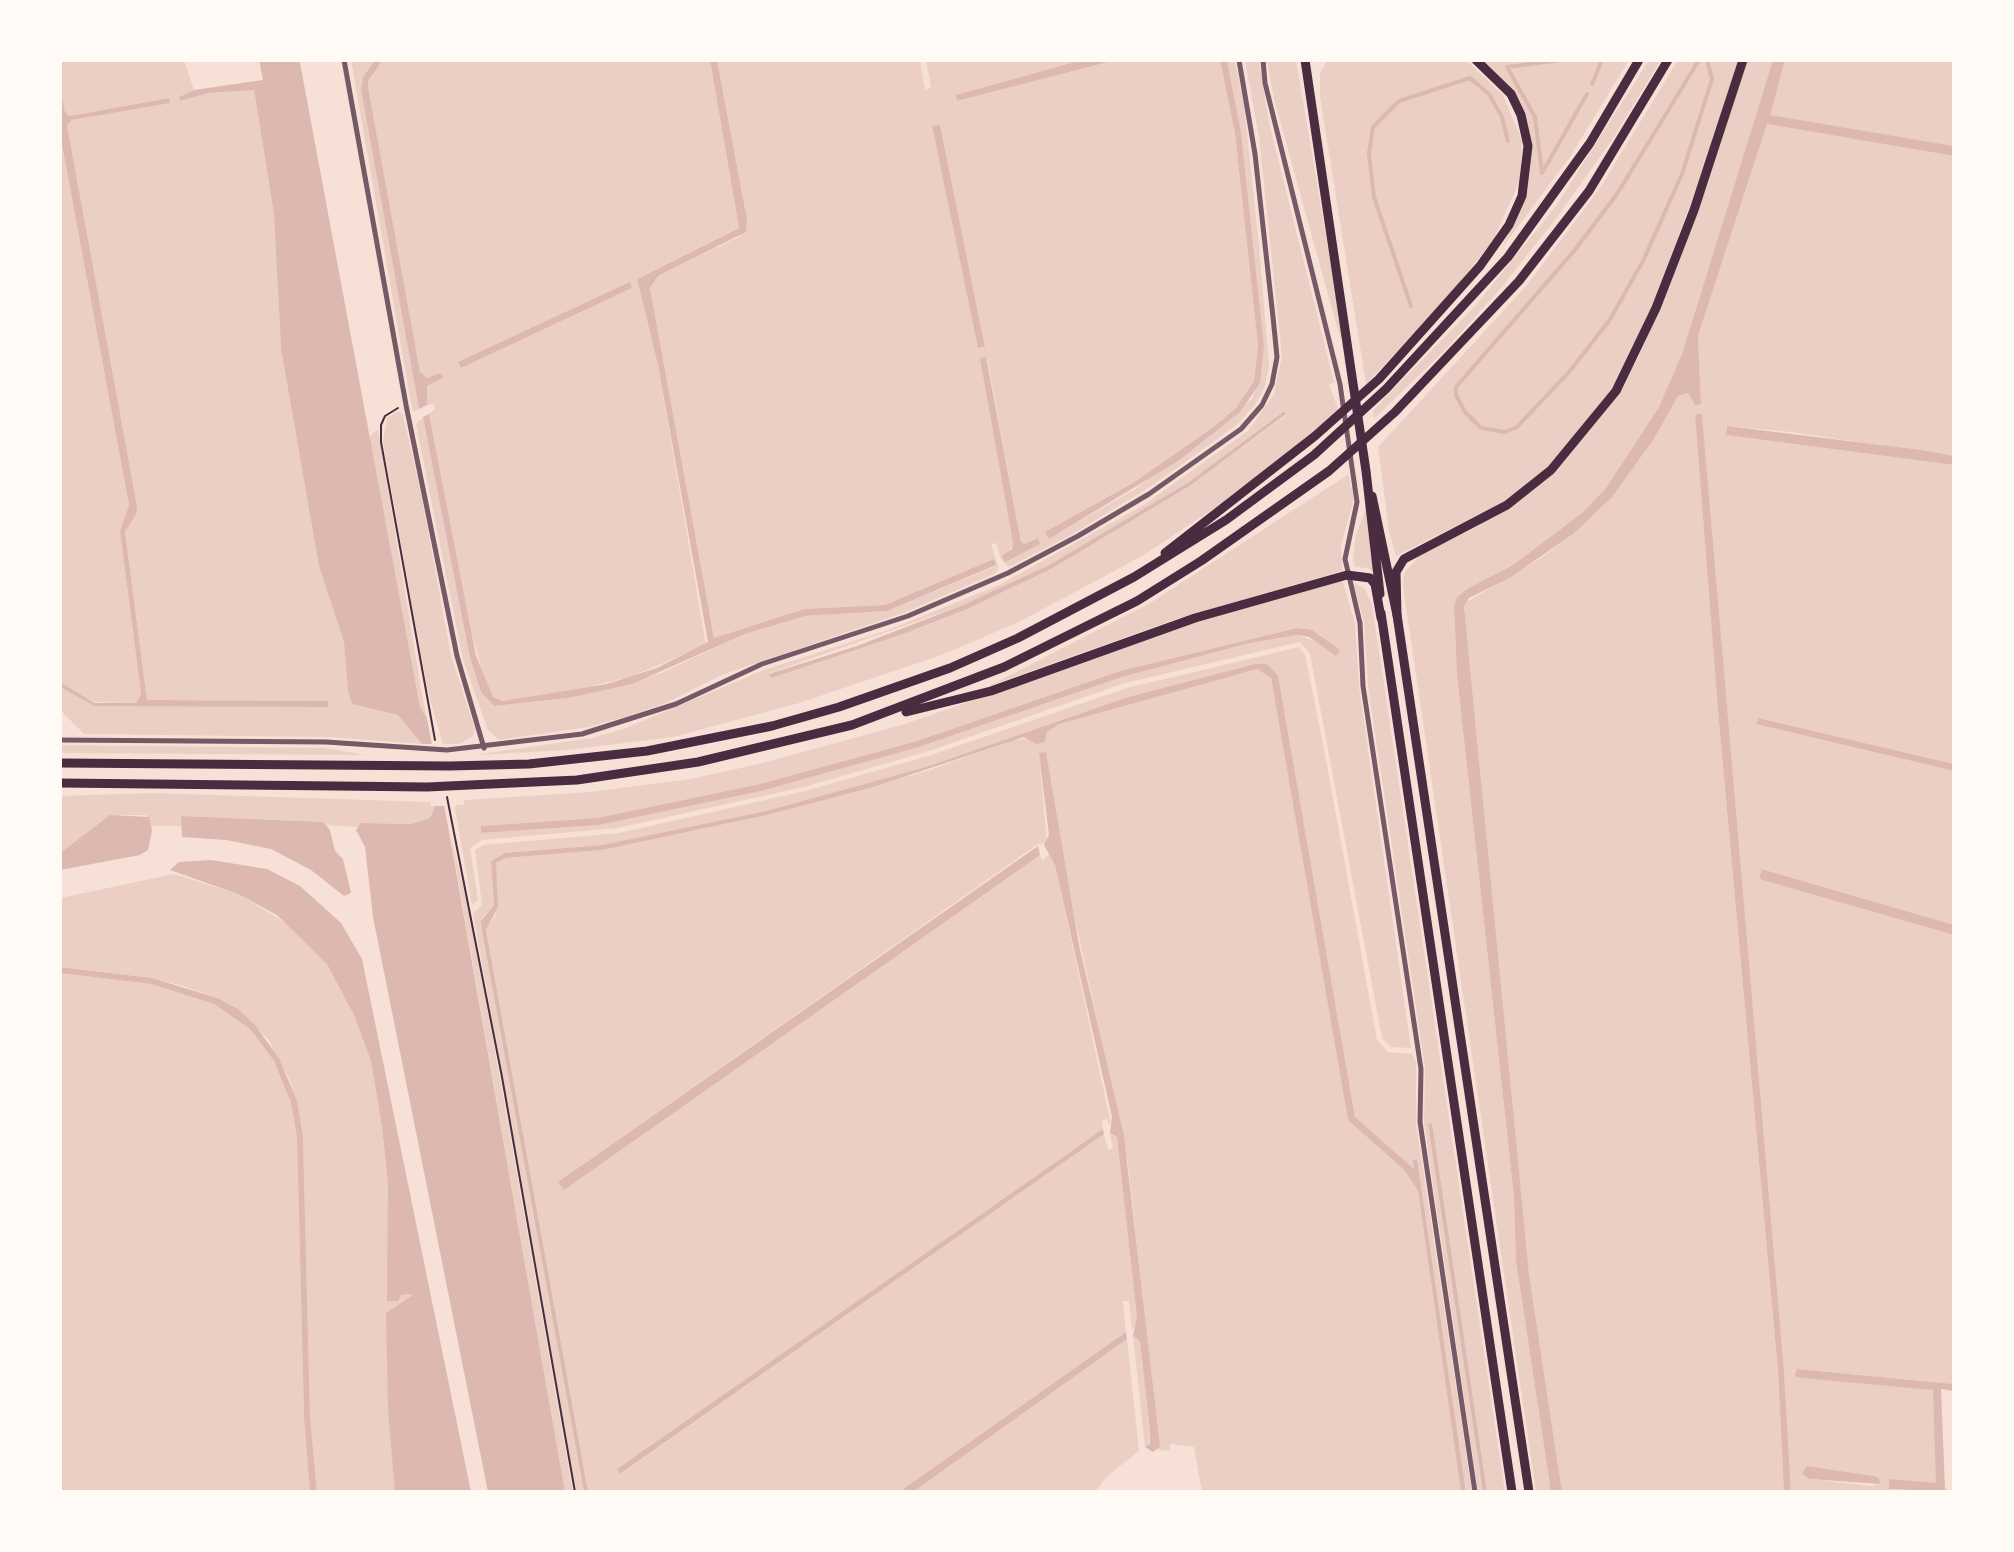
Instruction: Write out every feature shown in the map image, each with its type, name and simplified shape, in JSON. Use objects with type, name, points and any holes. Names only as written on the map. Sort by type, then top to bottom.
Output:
[{"type":"main road","points":[[1305,60],[1366,471],[1381,618]]},
{"type":"main road","points":[[1134,577],[1304,445],[1379,379],[1480,266],[1509,225],[1528,174],[1528,146],[1521,115],[1511,94],[1476,60]]},
{"type":"main road","points":[[60,763],[423,767],[581,759],[700,742],[772,726],[950,668],[1018,638],[1134,577],[1226,520],[1314,455],[1397,378],[1508,257],[1590,143],[1639,60]]},
{"type":"main road","points":[[852,725],[1004,667],[1137,601],[1223,546],[1329,471],[1395,412],[1519,281],[1589,191],[1668,60]]},
{"type":"main road","points":[[1397,615],[1396,572],[1404,559],[1507,505],[1551,470],[1576,444],[1616,391],[1656,308],[1689,224],[1743,60]]},
{"type":"main road","points":[[1366,471],[1397,615],[1529,1492]]},
{"type":"main road","points":[[60,783],[450,788],[548,783],[647,771],[991,691],[1195,618],[1347,575],[1370,578],[1375,584],[1381,618],[1512,1492]]},
{"type":"street","points":[[344,60],[406,405],[459,666],[484,748]]},
{"type":"street","points":[[60,740],[326,742],[447,750],[582,734],[676,704],[762,664],[898,620],[970,590],[1113,515],[1241,429],[1262,405],[1272,384],[1277,357],[1255,154],[1239,60]]},
{"type":"street","points":[[1263,60],[1265,83],[1340,384],[1357,502],[1345,547],[1347,575],[1360,623],[1363,686],[1421,1069],[1420,1122],[1475,1492]]},
{"type":"path","points":[[406,405],[385,416],[381,425],[381,442],[436,745]]},
{"type":"path","points":[[450,788],[575,1492]]},
{"type":"shaded area","points":[[60,60],[184,60],[194,90],[183,95],[180,101],[209,93],[254,90],[274,214],[281,349],[319,566],[344,642],[348,691],[352,704],[398,715],[423,744],[329,737],[84,734],[60,710],[60,687],[94,706],[328,706],[327,701],[147,700],[125,532],[137,506],[67,125],[72,120],[170,102],[169,98],[69,116],[65,112],[60,87]]},
{"type":"shaded area","points":[[259,60],[299,60],[301,68],[420,707],[427,719],[448,826],[565,1492],[488,1492],[373,917],[365,847],[356,830],[361,823],[411,824],[430,818],[435,806],[422,744],[398,715],[352,704],[348,691],[344,642],[319,566],[281,349],[274,214],[254,90],[209,93],[180,101],[179,97],[194,90],[263,80]]},
{"type":"shaded area","points":[[351,60],[375,60],[363,77],[361,90],[419,409],[416,411],[413,411],[409,392]]},
{"type":"shaded area","points":[[375,60],[383,60],[368,81],[368,87],[420,372],[427,378],[441,373],[443,378],[427,386],[427,405],[419,409],[361,90],[363,77]]},
{"type":"shaded area","points":[[383,60],[710,60],[739,228],[637,279],[658,365],[706,645],[630,677],[567,692],[503,701],[493,697],[487,689],[471,631],[429,414],[435,409],[433,404],[427,405],[424,393],[427,386],[442,378],[424,377],[420,373],[368,81]],"holes":[[[630,283],[632,288],[461,368],[459,363]]]},
{"type":"shaded area","points":[[710,60],[717,60],[747,219],[746,232],[658,276],[650,288],[714,638],[804,609],[885,605],[994,559],[996,565],[887,611],[805,616],[745,634],[632,684],[568,698],[494,706],[481,692],[470,658],[423,417],[429,414],[476,656],[493,697],[503,701],[607,684],[657,668],[708,642],[658,365],[637,279],[739,228]]},
{"type":"shaded area","points":[[717,60],[920,60],[925,90],[931,88],[926,60],[1082,60],[956,95],[957,101],[1116,60],[1220,60],[1235,133],[1258,346],[1254,381],[1236,408],[1215,426],[1133,483],[1046,532],[1049,539],[1137,488],[1253,398],[1264,345],[1241,132],[1227,60],[1235,60],[1244,105],[1259,245],[1269,365],[1265,386],[1255,405],[1237,425],[1153,485],[1071,535],[1009,567],[1001,559],[996,543],[991,544],[998,567],[996,573],[906,612],[724,674],[666,703],[628,716],[588,727],[499,740],[488,730],[463,660],[416,424],[423,417],[470,658],[481,692],[494,706],[568,698],[659,674],[745,634],[805,616],[887,611],[996,566],[993,560],[885,605],[804,609],[714,638],[650,288],[658,276],[741,236],[747,218]],"holes":[[[940,125],[985,346],[982,347],[978,347],[932,126]],[[981,358],[987,358],[1021,542],[1025,544],[1037,538],[1005,561],[1013,543]]]},
{"type":"shaded area","points":[[1082,60],[1116,60],[957,101],[956,95]]},
{"type":"shaded area","points":[[1220,60],[1227,60],[1241,132],[1264,345],[1260,383],[1240,412],[1178,461],[1049,539],[1045,532],[1133,483],[1215,426],[1236,408],[1254,381],[1258,346],[1235,133]]},
{"type":"shaded area","points":[[1245,60],[1259,60],[1269,123],[1334,382],[1329,385],[1339,411],[1231,497],[1144,555],[1019,622],[942,655],[796,704],[673,737],[568,750],[474,755],[592,738],[626,728],[764,670],[891,629],[999,585],[1142,506],[1248,431],[1274,394],[1282,356],[1259,137]],"holes":[[[1283,411],[1286,415],[1191,485],[1053,568],[965,610],[903,634],[770,677],[770,673],[963,605],[1051,564],[1189,482]]]},
{"type":"shaded area","points":[[1267,60],[1296,60],[1343,336],[1340,338],[1274,99]]},
{"type":"shaded area","points":[[1327,60],[1466,60],[1503,95],[1522,141],[1520,180],[1494,239],[1446,300],[1366,384],[1320,97],[1320,74]]},
{"type":"shaded area","points":[[1482,60],[1629,60],[1570,157],[1502,248],[1527,192],[1532,144],[1510,88]]},
{"type":"shaded area","points":[[1649,60],[1661,60],[1612,140],[1561,212],[1502,287],[1446,349],[1374,419],[1373,411],[1475,306],[1556,206]]},
{"type":"shaded area","points":[[1678,60],[1738,60],[1700,178],[1652,306],[1613,388],[1548,468],[1504,502],[1396,556],[1389,531],[1378,447],[1527,285],[1600,188]]},
{"type":"shaded area","points":[[1747,60],[1773,60],[1682,354],[1659,407],[1606,488],[1582,513],[1513,565],[1467,589],[1457,597],[1454,606],[1457,675],[1514,1197],[1516,1261],[1551,1492],[1536,1492],[1403,586],[1404,573],[1421,554],[1475,528],[1552,472],[1619,393],[1640,354],[1672,278],[1710,177]]},
{"type":"shaded area","points":[[1773,60],[1785,60],[1770,115],[1954,146],[1954,156],[1767,124],[1698,336],[1701,404],[1695,405],[1688,393],[1678,396],[1653,440],[1612,497],[1573,534],[1511,577],[1469,598],[1464,607],[1529,1274],[1562,1492],[1551,1492],[1516,1261],[1514,1197],[1457,675],[1454,606],[1457,597],[1467,589],[1513,565],[1582,513],[1606,488],[1659,407],[1682,354]]},
{"type":"shaded area","points":[[1785,60],[1954,60],[1954,146],[1769,115]]},
{"type":"shaded area","points":[[60,87],[65,112],[69,116],[169,98],[170,103],[72,120],[67,125],[137,506],[136,514],[125,532],[147,700],[328,701],[328,707],[94,706],[60,687],[60,682],[94,703],[136,703],[141,694],[120,531],[129,505],[60,134]]},
{"type":"shaded area","points":[[1767,124],[1954,156],[1954,456],[1791,432],[1727,426],[1726,435],[1954,465],[1954,764],[1758,718],[1756,724],[1954,771],[1954,925],[1763,869],[1759,879],[1954,935],[1954,1384],[1796,1369],[1793,1372],[1934,1390],[1938,1479],[1936,1484],[1929,1485],[1889,1479],[1889,1489],[1905,1492],[1791,1492],[1784,1371],[1702,415],[1695,415],[1718,710],[1778,1371],[1784,1492],[1562,1492],[1529,1274],[1463,620],[1465,603],[1541,558],[1573,534],[1678,396],[1688,393],[1701,403],[1698,336]],"holes":[[[1807,1466],[1879,1478],[1880,1484],[1871,1486],[1810,1479]]]},
{"type":"shaded area","points":[[940,125],[985,347],[978,348],[932,126]]},
{"type":"shaded area","points":[[60,134],[129,505],[120,531],[141,694],[136,703],[89,702],[60,682]]},
{"type":"shaded area","points":[[630,282],[632,288],[461,368],[458,362]]},
{"type":"shaded area","points":[[986,357],[1021,542],[1025,544],[1038,538],[1040,544],[1005,562],[1002,556],[1012,549],[1013,543],[980,358]]},
{"type":"shaded area","points":[[399,411],[403,415],[422,498],[451,656],[475,729],[472,737],[459,744],[443,744],[428,692],[414,617],[383,442],[387,418]]},
{"type":"shaded area","points":[[1284,411],[1286,414],[1191,485],[1053,568],[965,610],[771,678],[769,674],[857,646],[963,605],[1051,564],[1189,482]]},
{"type":"shaded area","points":[[1702,414],[1784,1371],[1791,1492],[1784,1492],[1778,1371],[1718,710],[1695,415]]},
{"type":"shaded area","points":[[1727,426],[1921,450],[1954,456],[1954,465],[1726,435]]},
{"type":"shaded area","points":[[378,429],[427,719],[420,707],[369,437]]},
{"type":"shaded area","points":[[1349,474],[1351,489],[1354,487],[1353,502],[1341,546],[1342,571],[1176,619],[989,686],[1150,603]]},
{"type":"shaded area","points":[[1367,505],[1376,574],[1368,568],[1355,567],[1353,559],[1356,535]]},
{"type":"shaded area","points":[[1343,582],[1355,624],[1359,687],[1411,1048],[1390,1047],[1382,1038],[1310,654],[1300,642],[1125,683],[929,751],[804,787],[618,828],[482,840],[470,848],[478,900],[472,905],[455,809],[456,805],[464,805],[464,800],[590,792],[690,779],[759,764],[905,724],[1197,622]],"holes":[[[1297,628],[1321,635],[1318,642],[1297,635],[1250,643],[1122,677],[919,747],[761,791],[599,825],[481,833],[481,826],[597,818],[760,784],[917,741],[1120,671]]]},
{"type":"shaded area","points":[[1353,582],[1365,589],[1372,604],[1505,1492],[1487,1492],[1432,1123],[1428,1124],[1483,1492],[1478,1492],[1424,1122],[1425,1068],[1368,686],[1364,622]]},
{"type":"shaded area","points":[[1297,628],[1312,630],[1340,650],[1336,656],[1309,637],[1297,635],[1250,643],[1122,677],[919,747],[761,791],[599,825],[481,833],[481,826],[597,818],[760,784],[917,741],[1120,671]]},
{"type":"shaded area","points":[[1299,647],[1305,655],[1322,738],[1377,1040],[1388,1052],[1412,1054],[1416,1062],[1416,1123],[1472,1492],[1466,1492],[1417,1160],[1414,1170],[1355,1117],[1278,675],[1267,664],[1255,664],[1128,697],[926,767],[766,811],[602,845],[505,853],[491,861],[494,905],[483,917],[482,931],[584,1492],[576,1492],[473,913],[482,905],[475,850],[483,845],[619,833],[805,791],[931,755],[1127,688]]},
{"type":"shaded area","points":[[1255,664],[1267,664],[1278,675],[1355,1117],[1414,1169],[1413,1160],[1417,1159],[1466,1492],[1461,1492],[1418,1191],[1404,1170],[1348,1120],[1271,678],[1257,669],[1059,724],[1047,732],[1045,742],[1037,744],[1024,737],[873,787],[767,815],[602,850],[505,858],[496,863],[498,907],[486,930],[588,1492],[584,1492],[482,931],[481,921],[494,905],[491,861],[505,853],[602,845],[766,811],[926,767],[1128,697]]},
{"type":"shaded area","points":[[1257,669],[1271,678],[1348,1120],[1404,1170],[1418,1191],[1461,1492],[1202,1492],[1194,1447],[1170,1444],[1170,1451],[1159,1450],[1128,1163],[1039,753],[1047,843],[1038,844],[558,1182],[1040,855],[1042,861],[1049,854],[1055,865],[1111,1124],[1107,1119],[1102,1120],[1103,1129],[617,1469],[621,1474],[1104,1134],[1108,1150],[1113,1148],[1110,1134],[1117,1137],[1137,1317],[1135,1327],[1132,1330],[1129,1301],[1123,1301],[1126,1332],[899,1492],[588,1492],[486,930],[496,914],[496,863],[505,858],[602,850],[767,815],[927,771],[1013,740],[1045,737],[1050,727],[1129,702]]},
{"type":"shaded area","points":[[1758,718],[1954,764],[1954,771],[1756,724]]},
{"type":"shaded area","points":[[60,745],[326,748],[366,755],[60,753]]},
{"type":"shaded area","points":[[1046,752],[1079,945],[1124,1136],[1160,1447],[1153,1452],[1145,1447],[1150,1444],[1150,1430],[1140,1341],[1133,1336],[1137,1317],[1117,1137],[1110,1133],[1112,1117],[1055,865],[1044,845],[1049,835],[1039,753]]},
{"type":"shaded area","points":[[152,793],[430,802],[435,806],[430,818],[411,824],[361,823],[358,827],[326,825],[323,822],[182,816],[182,826],[151,826],[146,815],[110,815],[60,853],[60,796]]},
{"type":"shaded area","points":[[110,815],[149,817],[152,831],[148,850],[140,855],[60,870],[60,853]]},
{"type":"shaded area","points":[[181,816],[323,822],[330,830],[335,851],[343,859],[351,893],[344,896],[311,870],[271,849],[226,840],[182,837]]},
{"type":"shaded area","points":[[449,828],[470,915],[573,1492],[565,1492]]},
{"type":"shaded area","points":[[1038,846],[1040,855],[564,1190],[558,1182]]},
{"type":"shaded area","points":[[211,860],[267,869],[300,886],[341,923],[362,959],[471,1492],[395,1492],[388,1409],[386,1313],[414,1294],[401,1295],[398,1301],[387,1301],[388,1184],[382,1127],[371,1061],[354,1015],[327,964],[277,915],[238,894],[170,870],[179,862]]},
{"type":"shaded area","points":[[1762,869],[1954,925],[1954,935],[1759,879]]},
{"type":"shaded area","points":[[174,874],[238,894],[291,926],[327,964],[347,997],[362,1035],[371,1061],[382,1127],[400,1295],[414,1294],[393,1308],[387,1368],[395,1492],[317,1492],[310,1417],[303,1136],[290,1080],[268,1039],[217,998],[183,986],[152,978],[60,967],[60,898]]},
{"type":"shaded area","points":[[60,967],[152,978],[217,998],[238,1009],[254,1024],[279,1058],[297,1101],[303,1136],[310,1417],[317,1492],[310,1492],[304,1417],[297,1137],[291,1103],[274,1061],[250,1029],[214,1004],[151,984],[60,973]]},
{"type":"shaded area","points":[[60,973],[151,984],[214,1004],[250,1029],[274,1061],[291,1103],[297,1137],[304,1417],[310,1492],[60,1492]]},
{"type":"shaded area","points":[[1432,1123],[1487,1492],[1483,1492],[1428,1124]]},
{"type":"shaded area","points":[[1103,1129],[1104,1134],[620,1474],[617,1469]]},
{"type":"shaded area","points":[[1126,1332],[1127,1339],[913,1492],[899,1492]]},
{"type":"shaded area","points":[[1133,1336],[1140,1341],[1150,1430],[1149,1444],[1145,1447]]},
{"type":"shaded area","points":[[1127,1339],[1139,1451],[1106,1477],[1095,1492],[913,1492]]},
{"type":"shaded area","points":[[1796,1369],[1954,1384],[1954,1391],[1941,1389],[1945,1489],[1954,1492],[1889,1489],[1889,1479],[1936,1483],[1933,1390],[1802,1378],[1795,1376]]},
{"type":"shaded area","points":[[1807,1466],[1874,1476],[1879,1478],[1880,1484],[1810,1479],[1802,1474]]},
{"type":"pier","points":[[418,744],[436,744],[448,806],[431,806]]},
{"type":"waterway","points":[[1507,67],[1562,60]]},
{"type":"waterway","points":[[1592,84],[1602,60]]},
{"type":"waterway","points":[[1699,60],[1617,194],[1574,251],[1456,387],[1456,395],[1465,412],[1481,428],[1505,432],[1517,427],[1569,372],[1609,321],[1643,261],[1682,174],[1712,79],[1707,60]]},
{"type":"waterway","points":[[1507,67],[1535,117],[1542,173],[1587,94]]},
{"type":"waterway","points":[[1411,306],[1374,197],[1369,153],[1373,127],[1399,101],[1470,78],[1489,94],[1502,117],[1508,141]]}]
